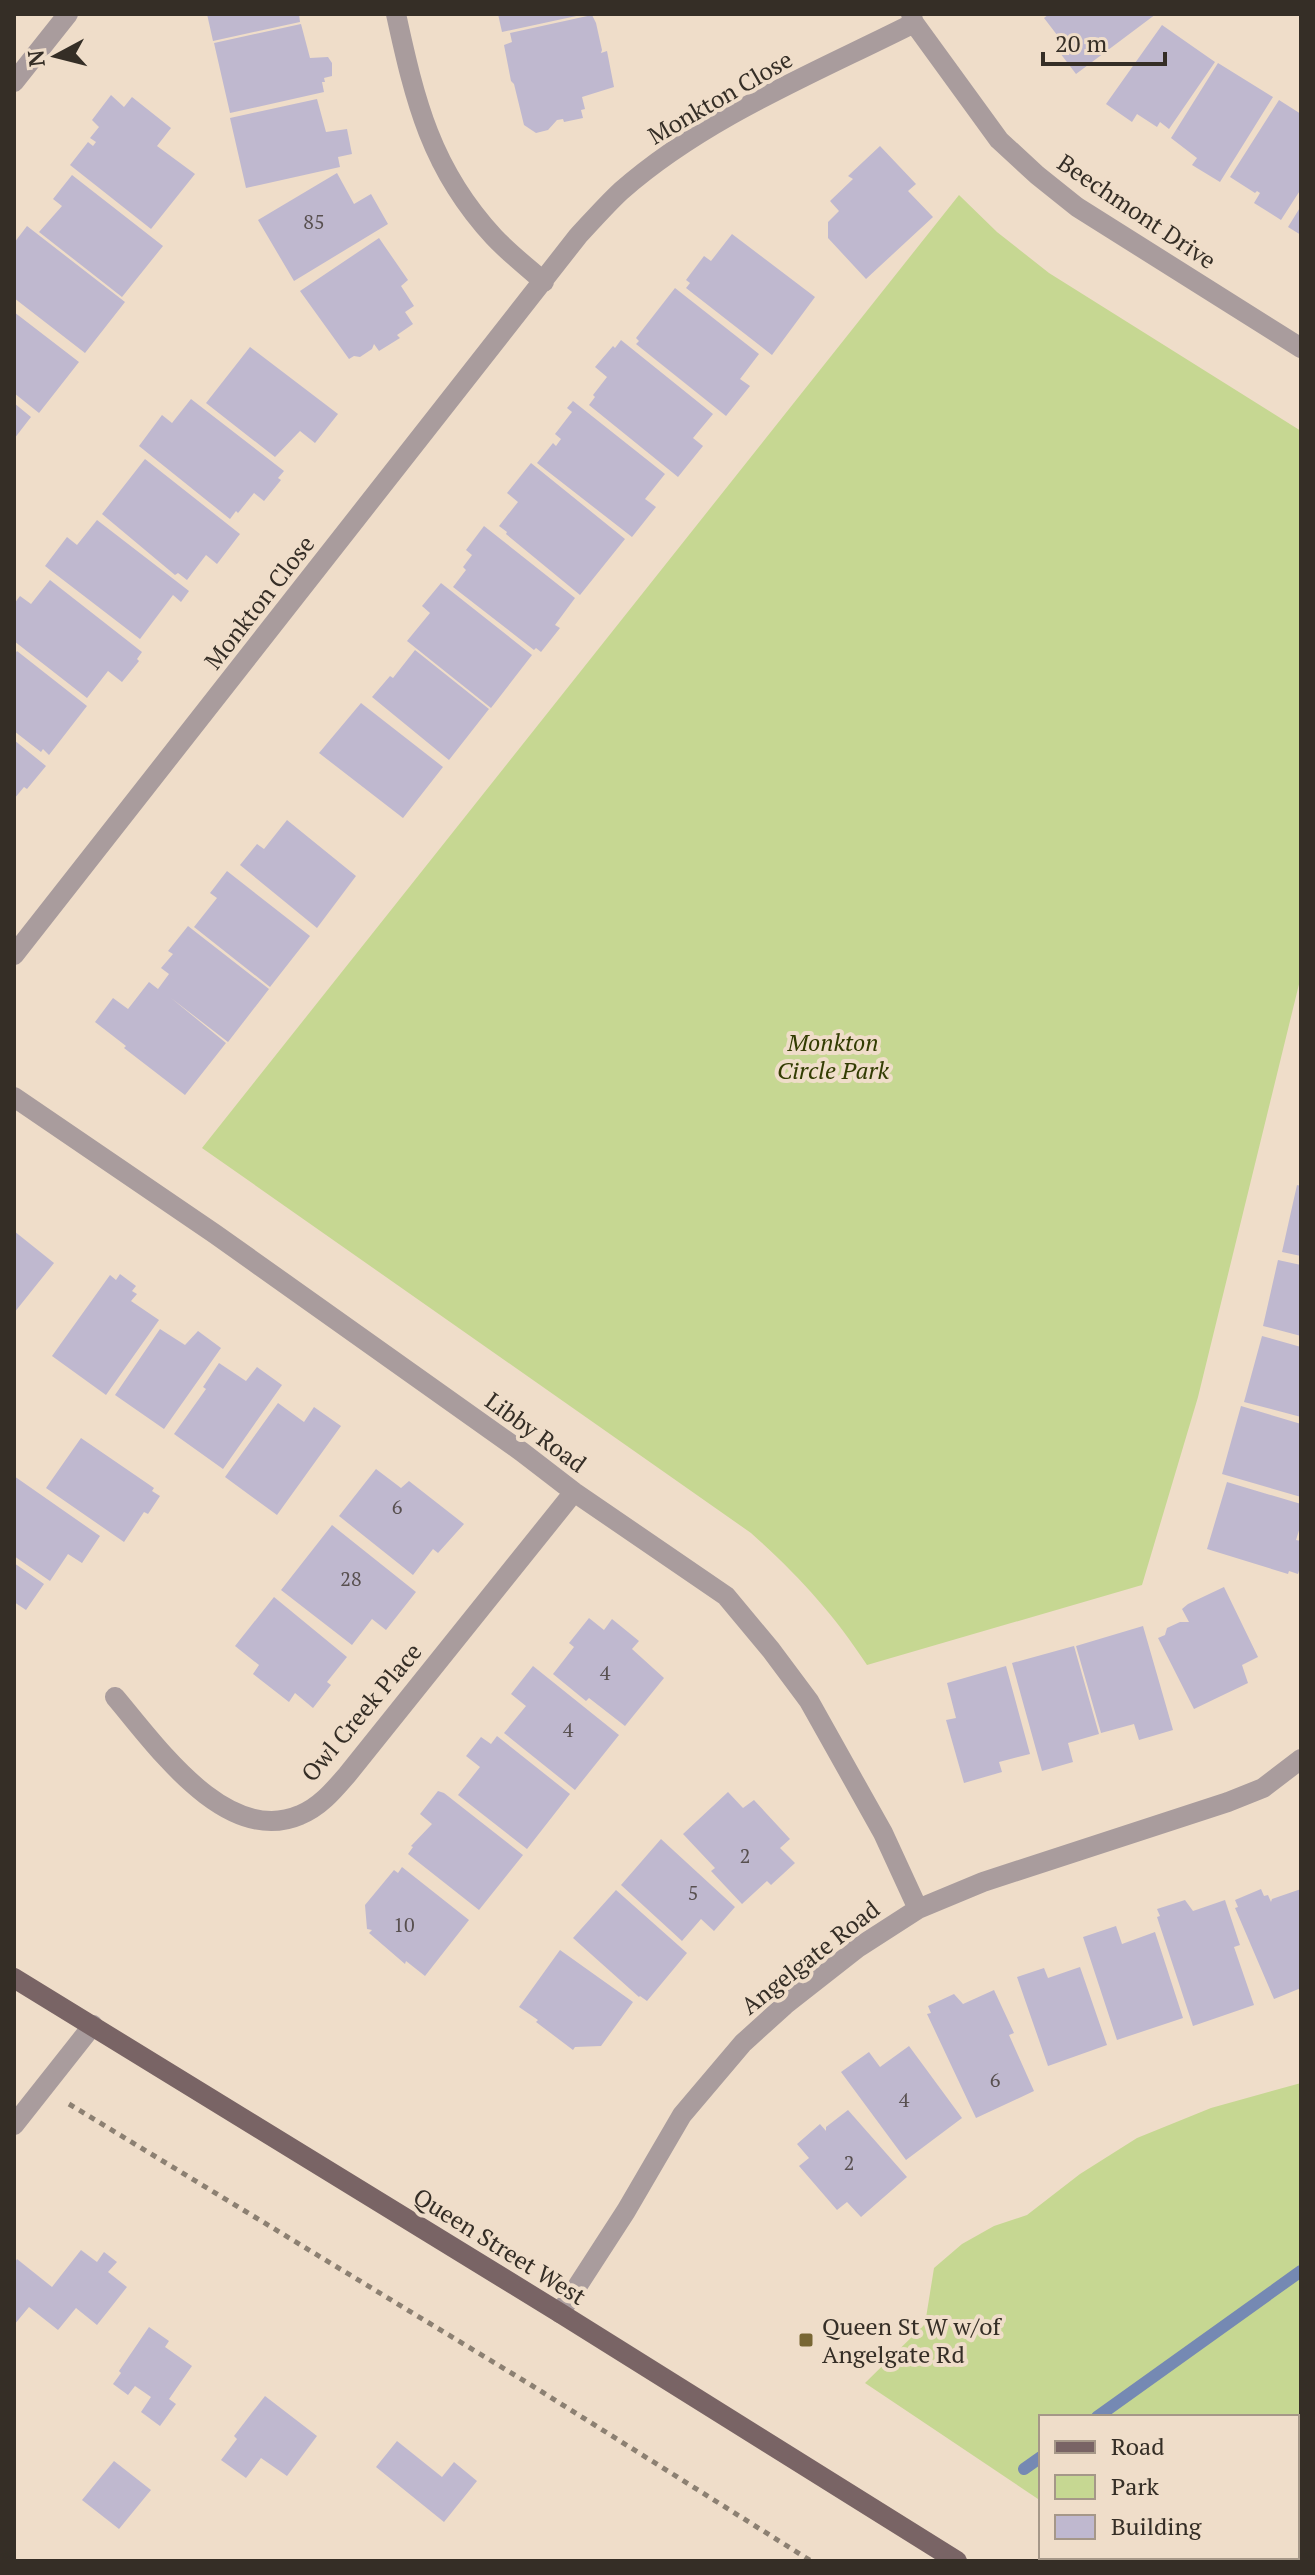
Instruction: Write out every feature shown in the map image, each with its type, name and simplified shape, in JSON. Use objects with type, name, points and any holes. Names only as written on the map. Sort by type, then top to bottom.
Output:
[{"type":"main road","name":"Queen Street West","points":[[14,1978],[957,2561]]},
{"type":"street","points":[[14,82],[68,14]]},
{"type":"street","points":[[396,14],[421,117],[440,163],[464,202],[495,238],[544,282]]},
{"type":"street","name":"Monkton Close","points":[[14,955],[578,236],[620,192],[660,161],[734,115],[912,19]]},
{"type":"street","name":"Beechmont Drive","points":[[912,19],[999,140],[1037,175],[1077,207],[1301,348]]},
{"type":"street","name":"Libby Road","points":[[14,1097],[227,1243],[574,1492],[726,1596],[809,1701],[883,1833],[918,1909]]},
{"type":"street","name":"Owl Creek Place","points":[[115,1697],[182,1776],[212,1799],[244,1816],[273,1821],[300,1815],[327,1798],[347,1775],[574,1492]]},
{"type":"street","name":"Angelgate Road","points":[[560,2313],[626,2211],[682,2115],[743,2043],[785,2005],[859,1947],[918,1909],[983,1882],[1228,1802],[1263,1788],[1301,1759]]},
{"type":"street","points":[[14,2125],[93,2025]]},
{"type":"path","points":[[43,2088],[531,2385],[811,2561]]},
{"type":"green space","name":"Monkton Circle Park","points":[[959,195],[997,232],[1049,273],[1301,431],[1301,976],[1198,1397],[1142,1585],[867,1665],[814,1595],[751,1533],[202,1148]]},
{"type":"green space","points":[[1301,2083],[1301,2561],[1136,2559],[1299,2559],[1299,2415],[1039,2415],[1039,2500],[865,2383],[925,2324],[934,2268],[962,2244],[994,2226],[1027,2215],[1080,2174],[1137,2138],[1211,2108]]},
{"type":"building","points":[[207,14],[299,14],[300,22],[213,41]]},
{"type":"building","points":[[498,14],[581,14],[581,15],[502,32]]},
{"type":"building","points":[[1049,14],[1156,14],[1076,74],[1057,49],[1064,44],[1044,18]]},
{"type":"building","points":[[592,15],[601,53],[607,51],[614,87],[582,97],[585,109],[581,110],[583,118],[564,122],[563,119],[557,120],[548,130],[536,133],[524,125],[504,45],[512,42],[510,33]]},
{"type":"building","points":[[301,24],[310,58],[328,57],[332,63],[332,76],[324,78],[325,82],[322,82],[324,92],[230,113],[214,43]]},
{"type":"building","points":[[1162,25],[1215,62],[1169,129],[1160,122],[1157,127],[1137,114],[1132,122],[1106,104]]},
{"type":"building","points":[[1218,63],[1273,97],[1220,182],[1192,165],[1197,158],[1171,138]]},
{"type":"building","points":[[111,95],[124,107],[132,97],[171,128],[157,146],[195,174],[151,229],[70,165],[88,142],[93,146],[96,142],[90,138],[99,127],[92,120]]},
{"type":"building","points":[[317,99],[326,132],[347,129],[352,154],[338,157],[340,167],[246,188],[230,118]]},
{"type":"building","points":[[1279,100],[1301,114],[1301,189],[1281,220],[1254,203],[1260,193],[1230,177]]},
{"type":"building","points":[[880,146],[916,184],[908,191],[933,217],[866,279],[828,238],[828,222],[839,211],[830,201],[853,179],[848,176]]},
{"type":"building","points":[[337,173],[354,204],[371,194],[388,224],[294,281],[258,220]]},
{"type":"building","points":[[72,175],[163,246],[122,297],[39,232],[62,206],[53,199]]},
{"type":"building","points":[[1301,206],[1301,235],[1288,227]]},
{"type":"building","points":[[27,226],[125,302],[85,353],[14,298],[14,243]]},
{"type":"building","points":[[732,234],[815,297],[772,355],[686,288],[690,283],[686,280],[704,256],[711,261]]},
{"type":"building","points":[[379,238],[408,280],[401,286],[414,306],[405,312],[413,324],[397,335],[400,338],[379,351],[374,344],[360,357],[349,359],[300,291]]},
{"type":"building","points":[[675,288],[759,354],[740,379],[750,386],[726,416],[636,344],[639,341],[636,338]]},
{"type":"building","points":[[14,312],[79,362],[39,413],[14,393]]},
{"type":"building","points":[[621,340],[713,414],[693,438],[703,446],[678,477],[589,405],[607,377],[595,367]]},
{"type":"building","points":[[250,347],[338,414],[315,443],[300,431],[275,457],[206,403]]},
{"type":"building","points":[[191,399],[284,471],[278,478],[281,480],[264,501],[254,493],[230,519],[139,446],[162,415],[172,423]]},
{"type":"building","points":[[573,401],[665,474],[645,499],[656,507],[632,537],[537,463],[553,443],[556,446],[561,439],[555,434],[572,412],[567,408]]},
{"type":"building","points":[[14,403],[31,417],[14,439]]},
{"type":"building","points":[[145,459],[240,534],[217,564],[206,555],[187,580],[178,573],[175,575],[102,514]]},
{"type":"building","points":[[531,463],[625,539],[580,595],[499,526],[518,502],[507,493]]},
{"type":"building","points":[[97,520],[189,591],[181,602],[173,595],[140,639],[45,566],[67,537],[77,545]]},
{"type":"building","points":[[484,526],[575,598],[555,625],[560,628],[541,652],[536,648],[534,650],[453,587],[466,570],[463,567],[472,555],[466,550]]},
{"type":"building","points":[[50,580],[142,652],[137,659],[139,661],[122,682],[108,671],[87,698],[14,641],[14,604],[20,596],[31,604]]},
{"type":"building","points":[[441,583],[532,655],[491,708],[407,641],[430,613],[422,606]]},
{"type":"building","points":[[415,650],[489,709],[449,760],[372,697],[390,676],[393,678]]},
{"type":"building","points":[[17,651],[87,706],[49,755],[14,731],[14,655]]},
{"type":"building","points":[[361,703],[443,767],[403,818],[319,753]]},
{"type":"building","points":[[14,740],[46,766],[14,799]]},
{"type":"building","points":[[287,820],[356,876],[317,928],[240,865],[257,844],[264,849]]},
{"type":"building","points":[[227,871],[310,936],[270,987],[194,927],[217,898],[210,893]]},
{"type":"building","points":[[188,926],[269,989],[228,1042],[171,998],[226,1043],[185,1095],[95,1022],[113,998],[128,1009],[149,982],[158,989],[169,974],[161,968],[173,954],[168,951]]},
{"type":"building","points":[[1297,1185],[1301,1186],[1301,1256],[1282,1252]]},
{"type":"building","points":[[14,1231],[54,1263],[14,1313]]},
{"type":"building","points":[[1278,1260],[1301,1265],[1301,1336],[1263,1326]]},
{"type":"building","points":[[120,1274],[136,1286],[132,1291],[137,1294],[131,1301],[159,1320],[106,1395],[52,1356],[110,1275],[116,1280]]},
{"type":"building","points":[[160,1329],[185,1345],[198,1331],[221,1348],[164,1429],[115,1395]]},
{"type":"building","points":[[1262,1336],[1301,1347],[1301,1417],[1244,1402]]},
{"type":"building","points":[[219,1363],[246,1381],[257,1367],[282,1385],[223,1469],[174,1434],[206,1389],[203,1387]]},
{"type":"building","points":[[278,1403],[304,1422],[314,1407],[341,1426],[277,1515],[225,1477]]},
{"type":"building","points":[[1241,1406],[1301,1424],[1301,1497],[1222,1474]]},
{"type":"building","points":[[81,1438],[154,1488],[152,1491],[160,1496],[148,1514],[144,1512],[124,1542],[46,1488]]},
{"type":"building","points":[[376,1469],[401,1488],[409,1481],[464,1524],[438,1553],[433,1549],[413,1575],[339,1516]]},
{"type":"building","points":[[14,1476],[100,1536],[82,1563],[68,1554],[50,1581],[14,1556]]},
{"type":"building","points":[[1227,1482],[1301,1504],[1301,1524],[1296,1540],[1301,1541],[1298,1574],[1289,1571],[1288,1574],[1207,1549]]},
{"type":"building","points":[[332,1525],[416,1592],[386,1630],[372,1619],[352,1645],[281,1590]]},
{"type":"building","points":[[14,1563],[44,1584],[26,1610],[14,1602]]},
{"type":"building","points":[[1224,1587],[1258,1657],[1242,1665],[1248,1683],[1194,1709],[1158,1638],[1165,1635],[1167,1628],[1189,1622],[1182,1609],[1188,1604]]},
{"type":"building","points":[[274,1597],[347,1657],[327,1682],[331,1685],[313,1708],[295,1693],[289,1702],[253,1674],[259,1665],[235,1646]]},
{"type":"building","points":[[589,1618],[604,1630],[612,1619],[639,1641],[632,1649],[664,1678],[625,1726],[589,1698],[586,1701],[553,1674],[574,1647],[569,1643]]},
{"type":"building","points":[[1143,1626],[1173,1730],[1139,1740],[1134,1724],[1101,1733],[1076,1646]]},
{"type":"building","points":[[1074,1646],[1099,1734],[1068,1743],[1073,1762],[1042,1771],[1012,1663]]},
{"type":"building","points":[[533,1666],[619,1735],[575,1790],[504,1733],[526,1706],[511,1694]]},
{"type":"building","points":[[1006,1666],[1030,1754],[999,1762],[1002,1772],[964,1783],[946,1720],[956,1718],[947,1683]]},
{"type":"building","points":[[497,1736],[570,1794],[527,1849],[458,1795],[480,1767],[466,1756],[481,1737],[491,1744]]},
{"type":"building","points":[[438,1791],[523,1855],[479,1910],[408,1854],[411,1846],[432,1824],[420,1814]]},
{"type":"building","points":[[728,1792],[743,1808],[754,1800],[790,1839],[780,1848],[795,1863],[771,1885],[767,1881],[742,1904],[711,1871],[715,1868],[683,1834]]},
{"type":"building","points":[[661,1839],[735,1907],[714,1931],[701,1919],[682,1941],[621,1885]]},
{"type":"building","points":[[402,1867],[469,1920],[425,1976],[406,1961],[405,1964],[369,1933],[372,1930],[367,1929],[365,1905],[394,1870],[398,1873]]},
{"type":"building","points":[[1261,1889],[1271,1902],[1301,1889],[1301,1988],[1274,1999],[1235,1908],[1238,1907],[1235,1900]]},
{"type":"building","points":[[616,1890],[687,1953],[647,2001],[573,1938]]},
{"type":"building","points":[[1185,1900],[1193,1911],[1225,1900],[1240,1945],[1234,1947],[1254,2005],[1193,2026],[1157,1917],[1160,1916],[1157,1909]]},
{"type":"building","points":[[1116,1926],[1122,1944],[1155,1932],[1183,2018],[1117,2040],[1083,1937]]},
{"type":"building","points":[[560,1950],[633,2002],[601,2046],[575,2047],[573,2050],[519,2007]]},
{"type":"building","points":[[1080,1967],[1107,2045],[1048,2066],[1017,1977],[1044,1968],[1048,1978]]},
{"type":"building","points":[[994,1990],[1014,2033],[1009,2035],[1034,2091],[976,2118],[927,2014],[931,2013],[928,2006],[954,1994],[963,2004]]},
{"type":"building","points":[[909,2046],[962,2118],[906,2160],[841,2072],[869,2052],[880,2067]]},
{"type":"building","points":[[848,2110],[907,2177],[861,2217],[847,2202],[837,2210],[799,2166],[809,2158],[797,2144],[820,2124],[826,2131],[826,2127]]},
{"type":"building","points":[[81,2250],[97,2262],[104,2252],[117,2262],[108,2272],[127,2287],[97,2325],[76,2308],[58,2330],[29,2307],[14,2325],[14,2264],[17,2259],[52,2287]]},
{"type":"building","points":[[149,2327],[169,2341],[165,2347],[192,2366],[169,2399],[176,2404],[160,2426],[141,2412],[151,2397],[135,2386],[128,2395],[113,2384]]},
{"type":"building","points":[[265,2396],[317,2436],[287,2476],[261,2458],[246,2478],[221,2460],[237,2439],[234,2436]]},
{"type":"building","points":[[397,2441],[442,2477],[454,2462],[477,2481],[444,2522],[376,2467]]},
{"type":"building","points":[[114,2461],[151,2490],[119,2529],[82,2500]]},
{"type":"building","points":[[1299,2481],[1301,2482],[1301,2561],[1295,2559],[1299,2559]]},
{"type":"waterway","points":[[1100,2415],[1301,2271]]},
{"type":"waterway","points":[[1024,2469],[1039,2458]]},
{"type":"place","name":"Queen St W w/of Angelgate Rd","points":[[806,2340]]}]
